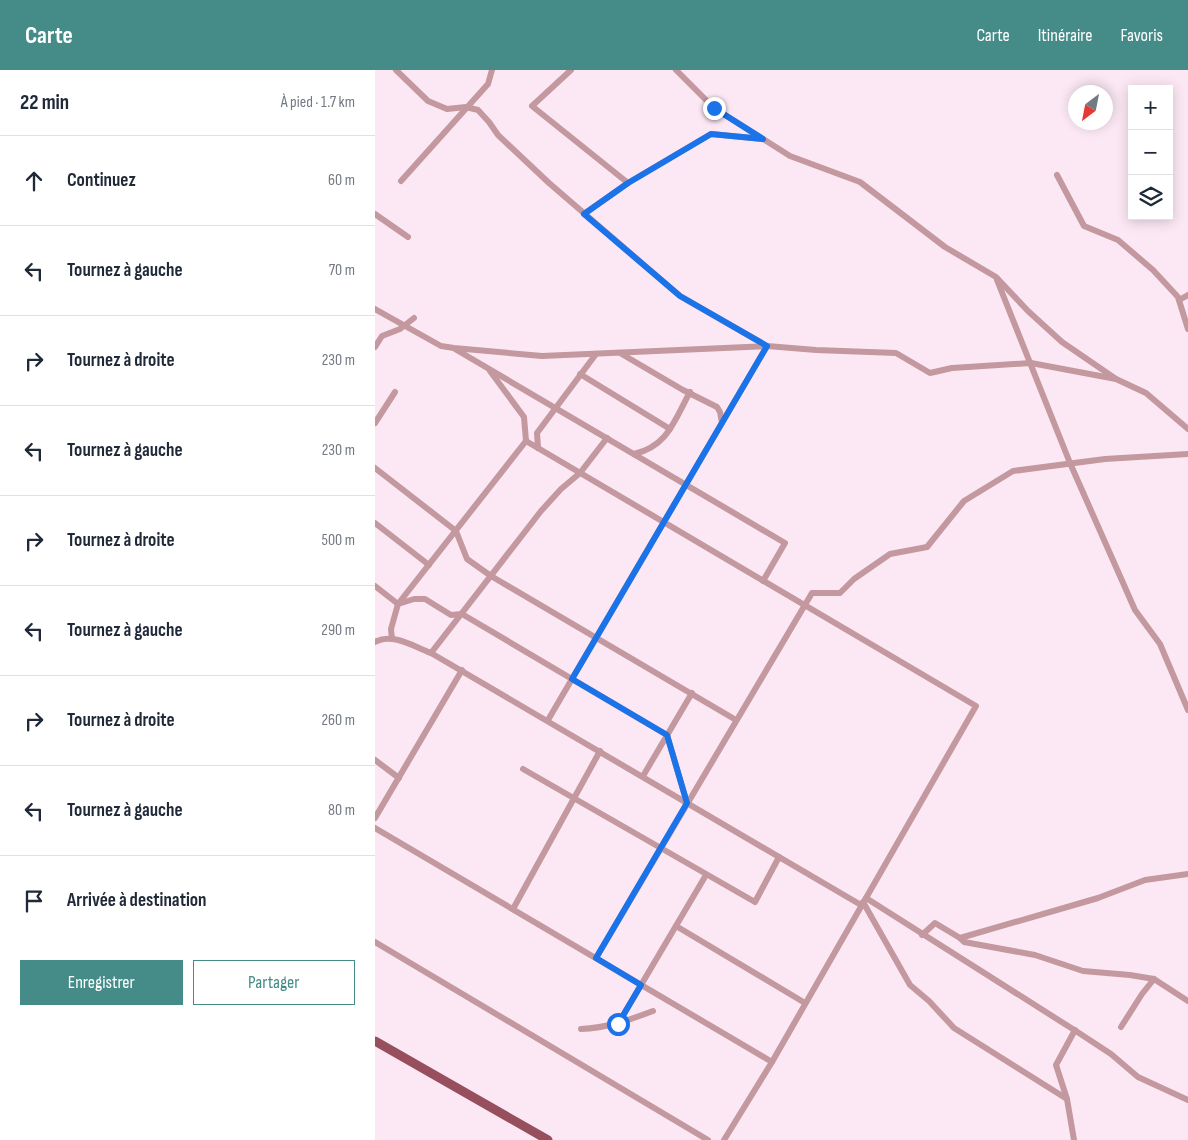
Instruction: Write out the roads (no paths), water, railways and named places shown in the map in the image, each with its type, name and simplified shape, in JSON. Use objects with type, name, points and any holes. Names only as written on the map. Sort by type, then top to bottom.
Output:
[{"type":"main road","points":[[375,1041],[548,1140]]},
{"type":"street","points":[[396,70],[428,101],[447,110],[466,107],[478,110],[498,135],[549,184],[680,296],[767,346]]},
{"type":"street","points":[[401,181],[488,84],[492,70]]},
{"type":"street","points":[[571,70],[532,106],[628,183]]},
{"type":"street","points":[[676,70],[714,108],[790,156],[860,182],[945,247],[996,277],[1062,342],[1116,379],[1147,393],[1188,430]]},
{"type":"street","points":[[683,70],[687,81]]},
{"type":"street","points":[[584,214],[628,183],[711,134],[763,139]]},
{"type":"street","points":[[1057,175],[1084,226],[1118,240],[1153,270],[1179,300],[1188,328]]},
{"type":"street","points":[[375,214],[408,237]]},
{"type":"street","points":[[996,277],[1070,462],[1135,610],[1160,644],[1188,710]]},
{"type":"street","points":[[1179,300],[1188,295]]},
{"type":"street","points":[[375,309],[441,346],[454,348],[542,356],[767,346],[896,353],[930,373],[952,368],[1031,363],[1116,379]]},
{"type":"street","points":[[375,348],[382,336],[403,326],[414,318]]},
{"type":"street","points":[[548,720],[767,346]]},
{"type":"street","points":[[454,348],[785,543],[763,581]]},
{"type":"street","points":[[619,353],[717,407],[722,423]]},
{"type":"street","points":[[538,448],[537,433],[596,354]]},
{"type":"street","points":[[392,639],[391,629],[399,604],[526,441],[524,417],[488,368]]},
{"type":"street","points":[[580,374],[670,429]]},
{"type":"street","points":[[375,423],[395,392]]},
{"type":"street","points":[[634,454],[644,452],[656,446],[670,429],[689,392]]},
{"type":"street","points":[[431,653],[548,504],[561,489],[580,473],[607,438]]},
{"type":"street","points":[[526,441],[976,706],[772,1062],[724,1140]]},
{"type":"street","points":[[596,958],[812,593],[840,593],[855,579],[890,554],[927,547],[964,501],[1013,471],[1105,458],[1188,454]]},
{"type":"street","points":[[375,468],[456,531],[467,559],[491,576],[736,720]]},
{"type":"street","points":[[375,523],[429,565]]},
{"type":"street","points":[[375,586],[399,604]]},
{"type":"street","points":[[399,604],[414,599],[425,599],[451,615],[463,614],[667,735],[687,803]]},
{"type":"street","points":[[375,642],[380,639],[392,639],[431,653],[462,670],[779,857],[922,935],[1075,1030],[1111,1054],[1138,1077],[1188,1100]]},
{"type":"street","points":[[375,818],[462,670]]},
{"type":"street","points":[[643,776],[692,693]]},
{"type":"street","points":[[513,909],[600,751]]},
{"type":"street","points":[[375,760],[399,778]]},
{"type":"street","points":[[523,769],[755,902],[779,857]]},
{"type":"street","points":[[375,828],[772,1062]]},
{"type":"street","points":[[618,1024],[706,874]]},
{"type":"street","points":[[960,938],[1098,898],[1145,880],[1188,874]]},
{"type":"street","points":[[864,902],[910,985],[929,1000],[954,1028],[1067,1099]]},
{"type":"street","points":[[922,935],[935,923],[964,942],[1035,955],[1083,971],[1154,979],[1188,1001]]},
{"type":"street","points":[[675,926],[805,1003]]},
{"type":"street","points":[[375,942],[708,1140]]},
{"type":"street","points":[[1121,1028],[1141,994],[1154,979]]},
{"type":"street","points":[[581,1029],[597,1029],[618,1024],[653,1011]]},
{"type":"street","points":[[1074,1140],[1067,1099],[1057,1065],[1075,1030]]}]
